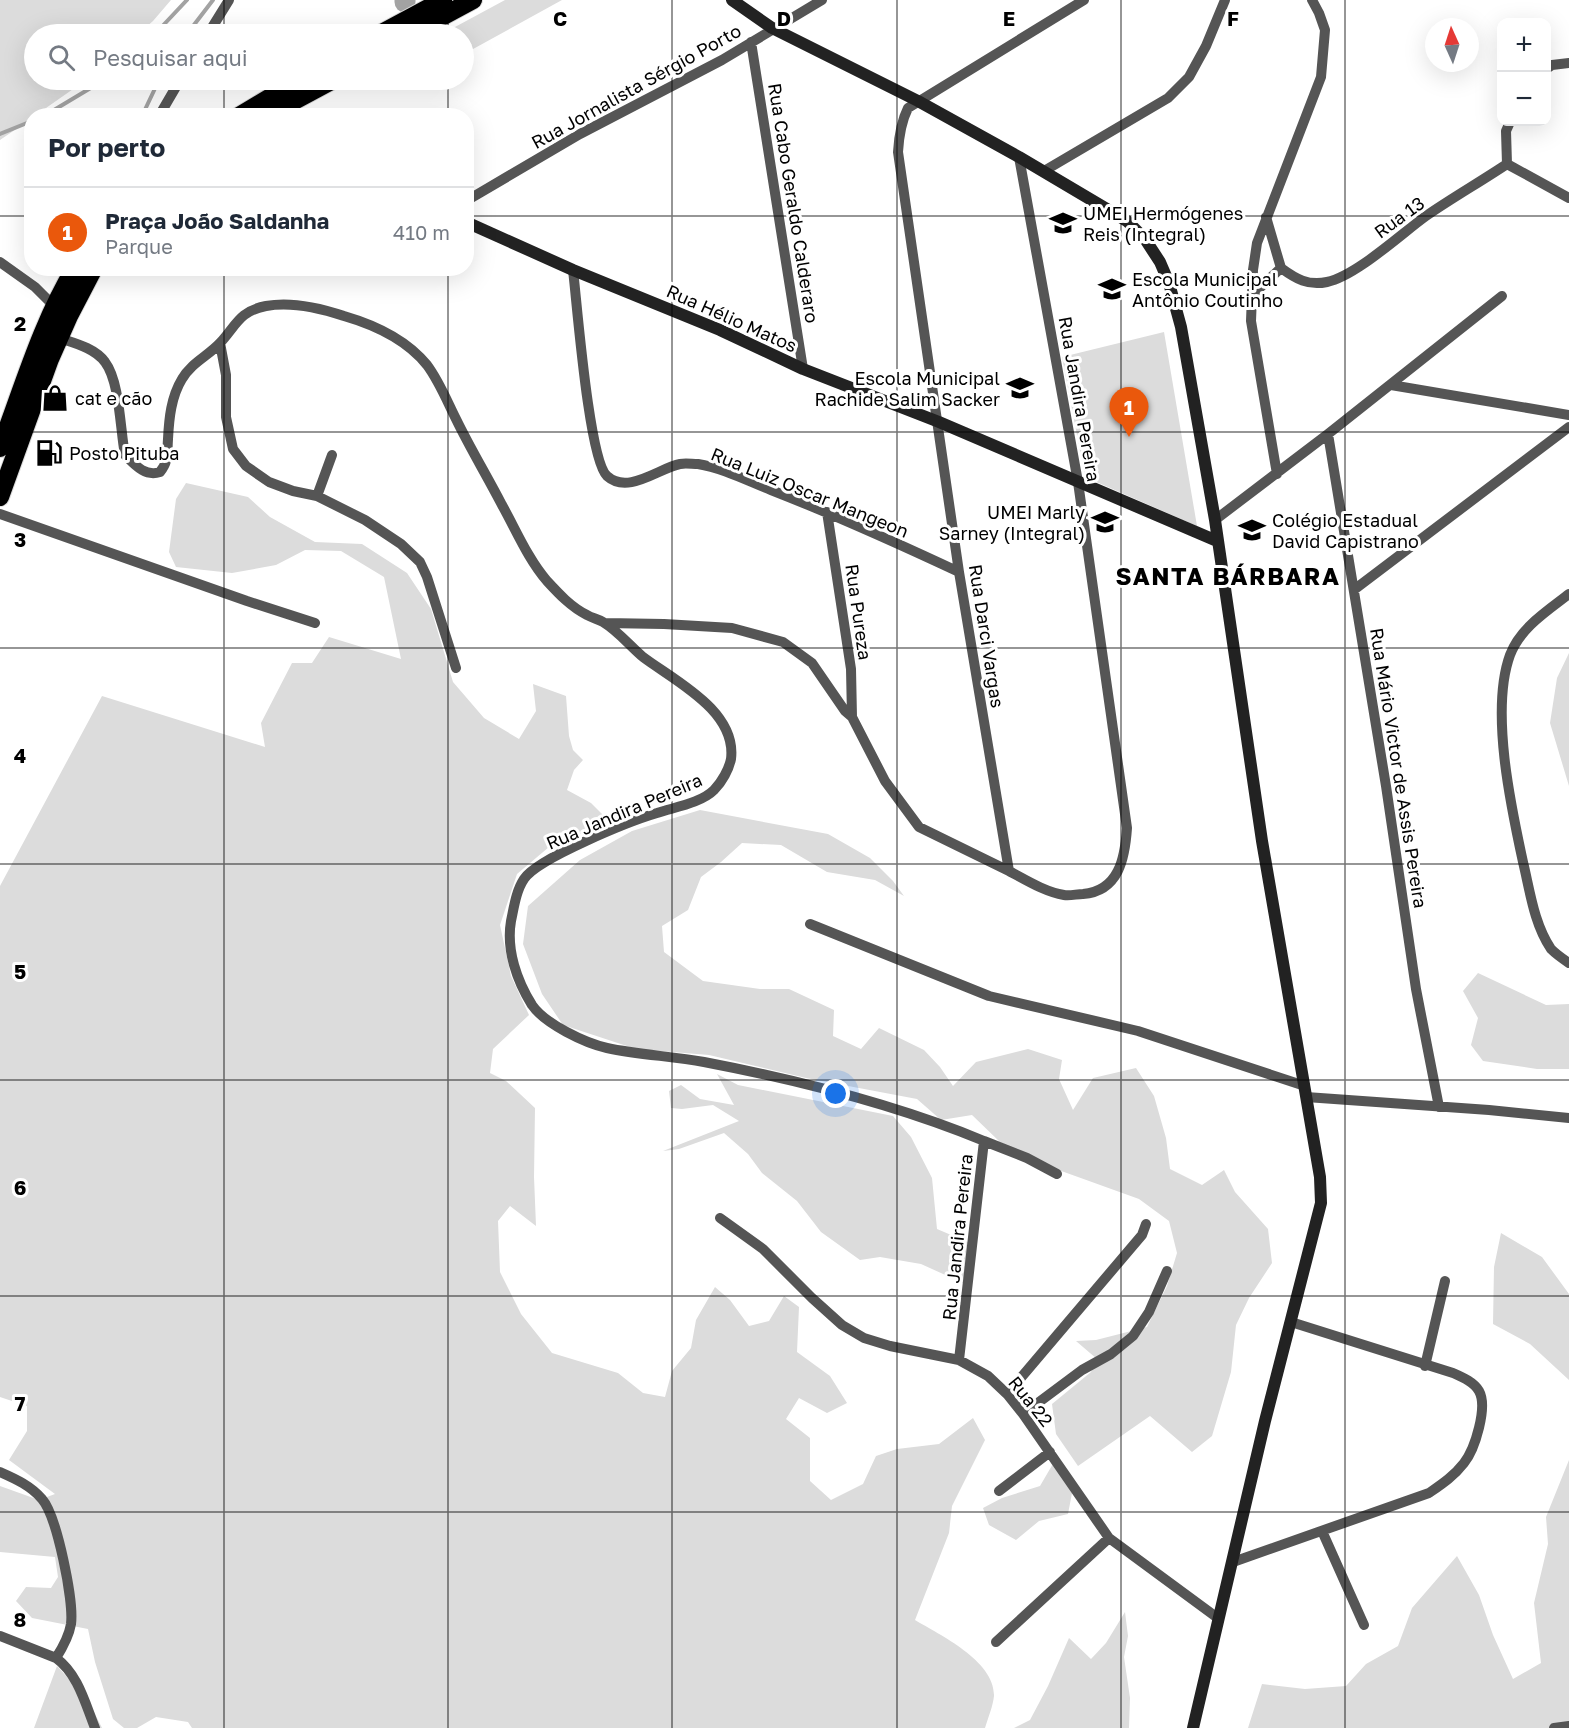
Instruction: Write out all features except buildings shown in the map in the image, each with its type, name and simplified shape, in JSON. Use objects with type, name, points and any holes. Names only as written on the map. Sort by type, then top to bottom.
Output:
[{"type":"highway","points":[[398,24],[441,0]]},
{"type":"highway","points":[[429,24],[473,0]]},
{"type":"highway","points":[[256,108],[294,90]]},
{"type":"highway","points":[[275,108],[296,90]]},
{"type":"highway","points":[[294,108],[298,90]]},
{"type":"highway","points":[[0,448],[33,356],[71,276]]},
{"type":"highway","points":[[0,497],[59,338],[90,276]]},
{"type":"street","points":[[214,24],[229,0]]},
{"type":"street","points":[[732,0],[772,28],[918,101],[1044,171],[1127,221],[1145,239],[1160,262],[1169,283],[1181,327],[1215,520],[1262,841],[1320,1177],[1321,1203],[1192,1728]]},
{"type":"street","name":"Rua Jornalista Sérgio Porto","points":[[474,196],[580,135],[722,60],[822,0]]},
{"type":"street","points":[[918,101],[1084,0]]},
{"type":"street","points":[[1044,171],[1168,98],[1189,76],[1206,46],[1225,0]]},
{"type":"street","points":[[1277,474],[1251,321],[1251,296],[1257,243],[1321,77],[1324,30],[1312,0]]},
{"type":"street","name":"Rua Cabo Geraldo Calderaro","points":[[752,42],[803,369]]},
{"type":"street","points":[[1551,66],[1569,63]]},
{"type":"street","points":[[164,108],[174,90]]},
{"type":"street","name":"Rua Darci Vargas","points":[[918,101],[908,108],[902,120],[898,152],[959,572],[1009,871]]},
{"type":"street","points":[[1508,126],[1506,131],[1507,164],[1569,198]]},
{"type":"street","name":"Rua Jandira Pereira","points":[[1009,871],[1036,885],[1065,895],[1089,893],[1108,886],[1120,869],[1126,851],[1127,828],[1078,482],[1019,157]]},
{"type":"street","name":"Rua 13","points":[[1281,268],[1296,279],[1312,283],[1344,277],[1425,217],[1507,164]]},
{"type":"street","points":[[1251,296],[1281,268],[1266,216]]},
{"type":"street","name":"Rua Hélio Matos","points":[[474,226],[573,270],[720,330],[803,369],[939,422],[1217,541]]},
{"type":"street","points":[[0,262],[35,287],[55,307]]},
{"type":"street","name":"Rua Luiz Oscar Mangeon","points":[[573,270],[592,429],[600,466],[607,477],[617,481],[631,482],[648,478],[665,468],[682,463],[717,469],[827,512],[959,572]]},
{"type":"street","points":[[1215,520],[1328,435],[1502,296]]},
{"type":"street","name":"Rua Jandira Pereira","points":[[59,338],[92,351],[105,361],[115,383],[125,454],[147,473],[154,474],[160,472],[167,460],[170,413],[175,393],[183,376],[220,343],[241,315],[264,306],[294,304],[329,311],[373,325],[398,340],[426,363],[476,460],[543,576],[563,598],[585,614],[604,623],[642,656],[702,699],[728,732],[731,757],[726,773],[713,791],[699,799],[609,831],[552,858],[525,876],[515,901],[509,934],[513,967],[534,1008],[547,1020],[578,1037],[606,1048],[663,1055],[769,1076],[883,1105],[984,1141],[959,1360]]},
{"type":"street","points":[[220,343],[226,375],[226,417],[233,449],[246,466],[269,482],[316,496],[365,520],[401,544],[420,562],[427,577],[456,668]]},
{"type":"street","points":[[1391,385],[1569,415]]},
{"type":"street","points":[[1355,589],[1569,426]]},
{"type":"street","name":"Rua Mário Victor de Assis Pereira","points":[[1328,435],[1355,589],[1416,989],[1439,1107]]},
{"type":"street","points":[[316,496],[332,455]]},
{"type":"street","name":"Rua Pureza","points":[[827,512],[851,669],[852,717]]},
{"type":"street","points":[[0,514],[315,623]]},
{"type":"street","points":[[1569,594],[1535,620],[1520,637],[1510,654],[1505,673],[1502,711],[1510,796],[1537,919],[1552,950],[1569,963]]},
{"type":"street","points":[[604,623],[732,628],[783,642],[812,663],[845,711],[852,717],[885,781],[919,827],[1009,871]]},
{"type":"street","points":[[810,924],[989,996],[1138,1031],[1306,1092],[1439,1107],[1569,1118]]},
{"type":"street","points":[[984,1141],[1027,1158],[1057,1174]]},
{"type":"street","name":"Rua 22","points":[[720,1218],[763,1249],[842,1325],[864,1338],[890,1346],[959,1360],[988,1376],[1023,1414],[1109,1538],[1219,1619]]},
{"type":"street","points":[[1007,1394],[1142,1235],[1146,1224]]},
{"type":"street","points":[[1023,1414],[1082,1370],[1111,1354],[1133,1336],[1149,1312],[1167,1271]]},
{"type":"street","points":[[1425,1366],[1445,1281]]},
{"type":"street","points":[[1233,1562],[1429,1493],[1449,1479],[1466,1461],[1481,1421],[1482,1400],[1479,1390],[1471,1382],[1453,1373],[1291,1322]]},
{"type":"street","points":[[999,1491],[1050,1452]]},
{"type":"street","points":[[0,1472],[32,1489],[44,1501],[53,1518],[71,1602],[69,1633],[56,1658]]},
{"type":"street","points":[[1322,1531],[1364,1625]]},
{"type":"street","points":[[996,1642],[1109,1538]]},
{"type":"street","points":[[0,1636],[56,1658],[70,1671],[80,1689],[95,1728]]},
{"type":"street","points":[[1554,1728],[1569,1726]]},
{"type":"shaded area","points":[[0,0],[171,0],[150,24],[24,24],[24,90],[72,90],[46,108],[24,108],[24,124],[0,140]]},
{"type":"shaded area","points":[[505,0],[562,0],[474,48],[474,24],[461,24]]},
{"type":"shaded area","points":[[1164,332],[1197,526],[1085,477],[1062,357]]},
{"type":"shaded area","points":[[186,483],[248,497],[270,517],[315,542],[362,544],[407,573],[431,609],[453,682],[484,718],[519,739],[536,711],[533,684],[566,696],[569,736],[573,750],[583,760],[574,770],[567,790],[591,803],[610,822],[549,847],[517,874],[500,925],[511,976],[529,1015],[493,1049],[490,1073],[506,1081],[535,1108],[536,1226],[510,1206],[498,1221],[500,1272],[521,1314],[552,1353],[618,1373],[643,1393],[665,1397],[672,1371],[691,1348],[696,1320],[715,1287],[730,1300],[749,1326],[769,1321],[784,1296],[799,1307],[797,1352],[830,1376],[847,1403],[827,1413],[799,1398],[786,1419],[810,1438],[810,1481],[831,1500],[863,1484],[876,1456],[897,1449],[939,1444],[973,1418],[985,1440],[952,1506],[949,1533],[915,1620],[964,1650],[986,1671],[992,1683],[994,1696],[985,1728],[192,1728],[188,1722],[156,1717],[137,1728],[124,1728],[113,1719],[95,1662],[88,1629],[32,1618],[16,1601],[26,1587],[51,1588],[58,1577],[55,1557],[0,1552],[0,1486],[39,1500],[55,1494],[9,1460],[27,1431],[27,1406],[0,1397],[0,886],[102,696],[265,747],[261,723],[292,663],[312,663],[329,637],[401,659],[384,577],[341,551],[305,550],[276,565],[232,573],[176,567],[169,552],[176,499]]},
{"type":"shaded area","points":[[1569,653],[1569,786],[1550,723],[1557,678]]},
{"type":"shaded area","points":[[700,810],[828,834],[870,858],[893,881],[904,896],[875,880],[827,872],[781,845],[742,843],[701,877],[688,910],[662,926],[664,952],[703,981],[760,989],[789,989],[834,1010],[833,1036],[861,1049],[879,1028],[924,1050],[953,1086],[976,1062],[1028,1049],[1062,1060],[1059,1079],[1073,1110],[1093,1078],[1136,1068],[1154,1096],[1166,1138],[1170,1169],[1202,1185],[1224,1170],[1235,1192],[1268,1229],[1272,1263],[1249,1298],[1236,1325],[1231,1372],[1212,1436],[1192,1452],[1150,1416],[1078,1466],[1056,1434],[1052,1404],[1091,1372],[1097,1359],[1076,1341],[1096,1340],[1147,1327],[1167,1286],[1177,1253],[1169,1221],[1139,1199],[1053,1168],[1000,1142],[972,1115],[941,1120],[917,1099],[806,1078],[709,1055],[636,1049],[563,1025],[542,994],[523,944],[528,906],[580,860],[632,831]]},
{"type":"shaded area","points":[[1478,973],[1546,1005],[1569,1004],[1569,1069],[1537,1069],[1483,1061],[1471,1045],[1478,1018],[1463,991]]},
{"type":"shaded area","points":[[717,1074],[738,1085],[893,1116],[911,1137],[932,1178],[937,1229],[970,1243],[963,1283],[921,1264],[880,1257],[860,1260],[821,1232],[797,1201],[762,1173],[748,1154],[724,1133],[679,1149],[663,1151],[739,1121],[713,1105],[671,1108],[669,1091],[681,1085],[700,1099],[734,1105]]},
{"type":"shaded area","points":[[1501,1233],[1542,1257],[1569,1294],[1569,1380],[1530,1344],[1493,1324],[1494,1267]]},
{"type":"shaded area","points":[[1569,1460],[1569,1728],[1248,1728],[1262,1684],[1305,1689],[1346,1686],[1366,1664],[1398,1646],[1412,1608],[1457,1556],[1479,1595],[1493,1635],[1513,1679],[1541,1663],[1534,1603],[1548,1544],[1546,1517]]},
{"type":"shaded area","points":[[1054,1462],[1072,1493],[1068,1514],[1039,1521],[1016,1540],[989,1525],[983,1508],[1002,1498],[1040,1486]]},
{"type":"shaded area","points":[[1125,1612],[1128,1636],[1124,1657],[1130,1698],[1129,1728],[1014,1728],[1030,1720],[1069,1638],[1091,1659],[1106,1643]]},
{"type":"shaded area","points":[[57,1666],[88,1700],[102,1728],[34,1728]]},
{"type":"waterway","points":[[164,24],[187,0]]},
{"type":"waterway","points":[[195,24],[213,0]]},
{"type":"waterway","points":[[57,108],[87,90]]},
{"type":"waterway","points":[[146,108],[154,90]]},
{"type":"waterway","points":[[0,134],[24,124]]},
{"type":"place","name":"UMEI Hermógenes Reis (Integral)","points":[[1063,223]]},
{"type":"place","name":"Escola Municipal Antônio Coutinho","points":[[1112,289]]},
{"type":"place","name":"Escola Municipal Rachide Salim Sacker","points":[[1020,388]]},
{"type":"place","name":"cat e cão","points":[[55,398]]},
{"type":"place","name":"Praça João Saldanha","points":[[1129,437]]},
{"type":"place","name":"Posto Pituba","points":[[49,453]]},
{"type":"place","name":"UMEI Marly Sarney (Integral)","points":[[1105,522]]},
{"type":"place","name":"Colégio Estadual David Capistrano","points":[[1252,530]]},
{"type":"district","name":"SANTA BÁRBARA","points":[[1228,575]]}]
